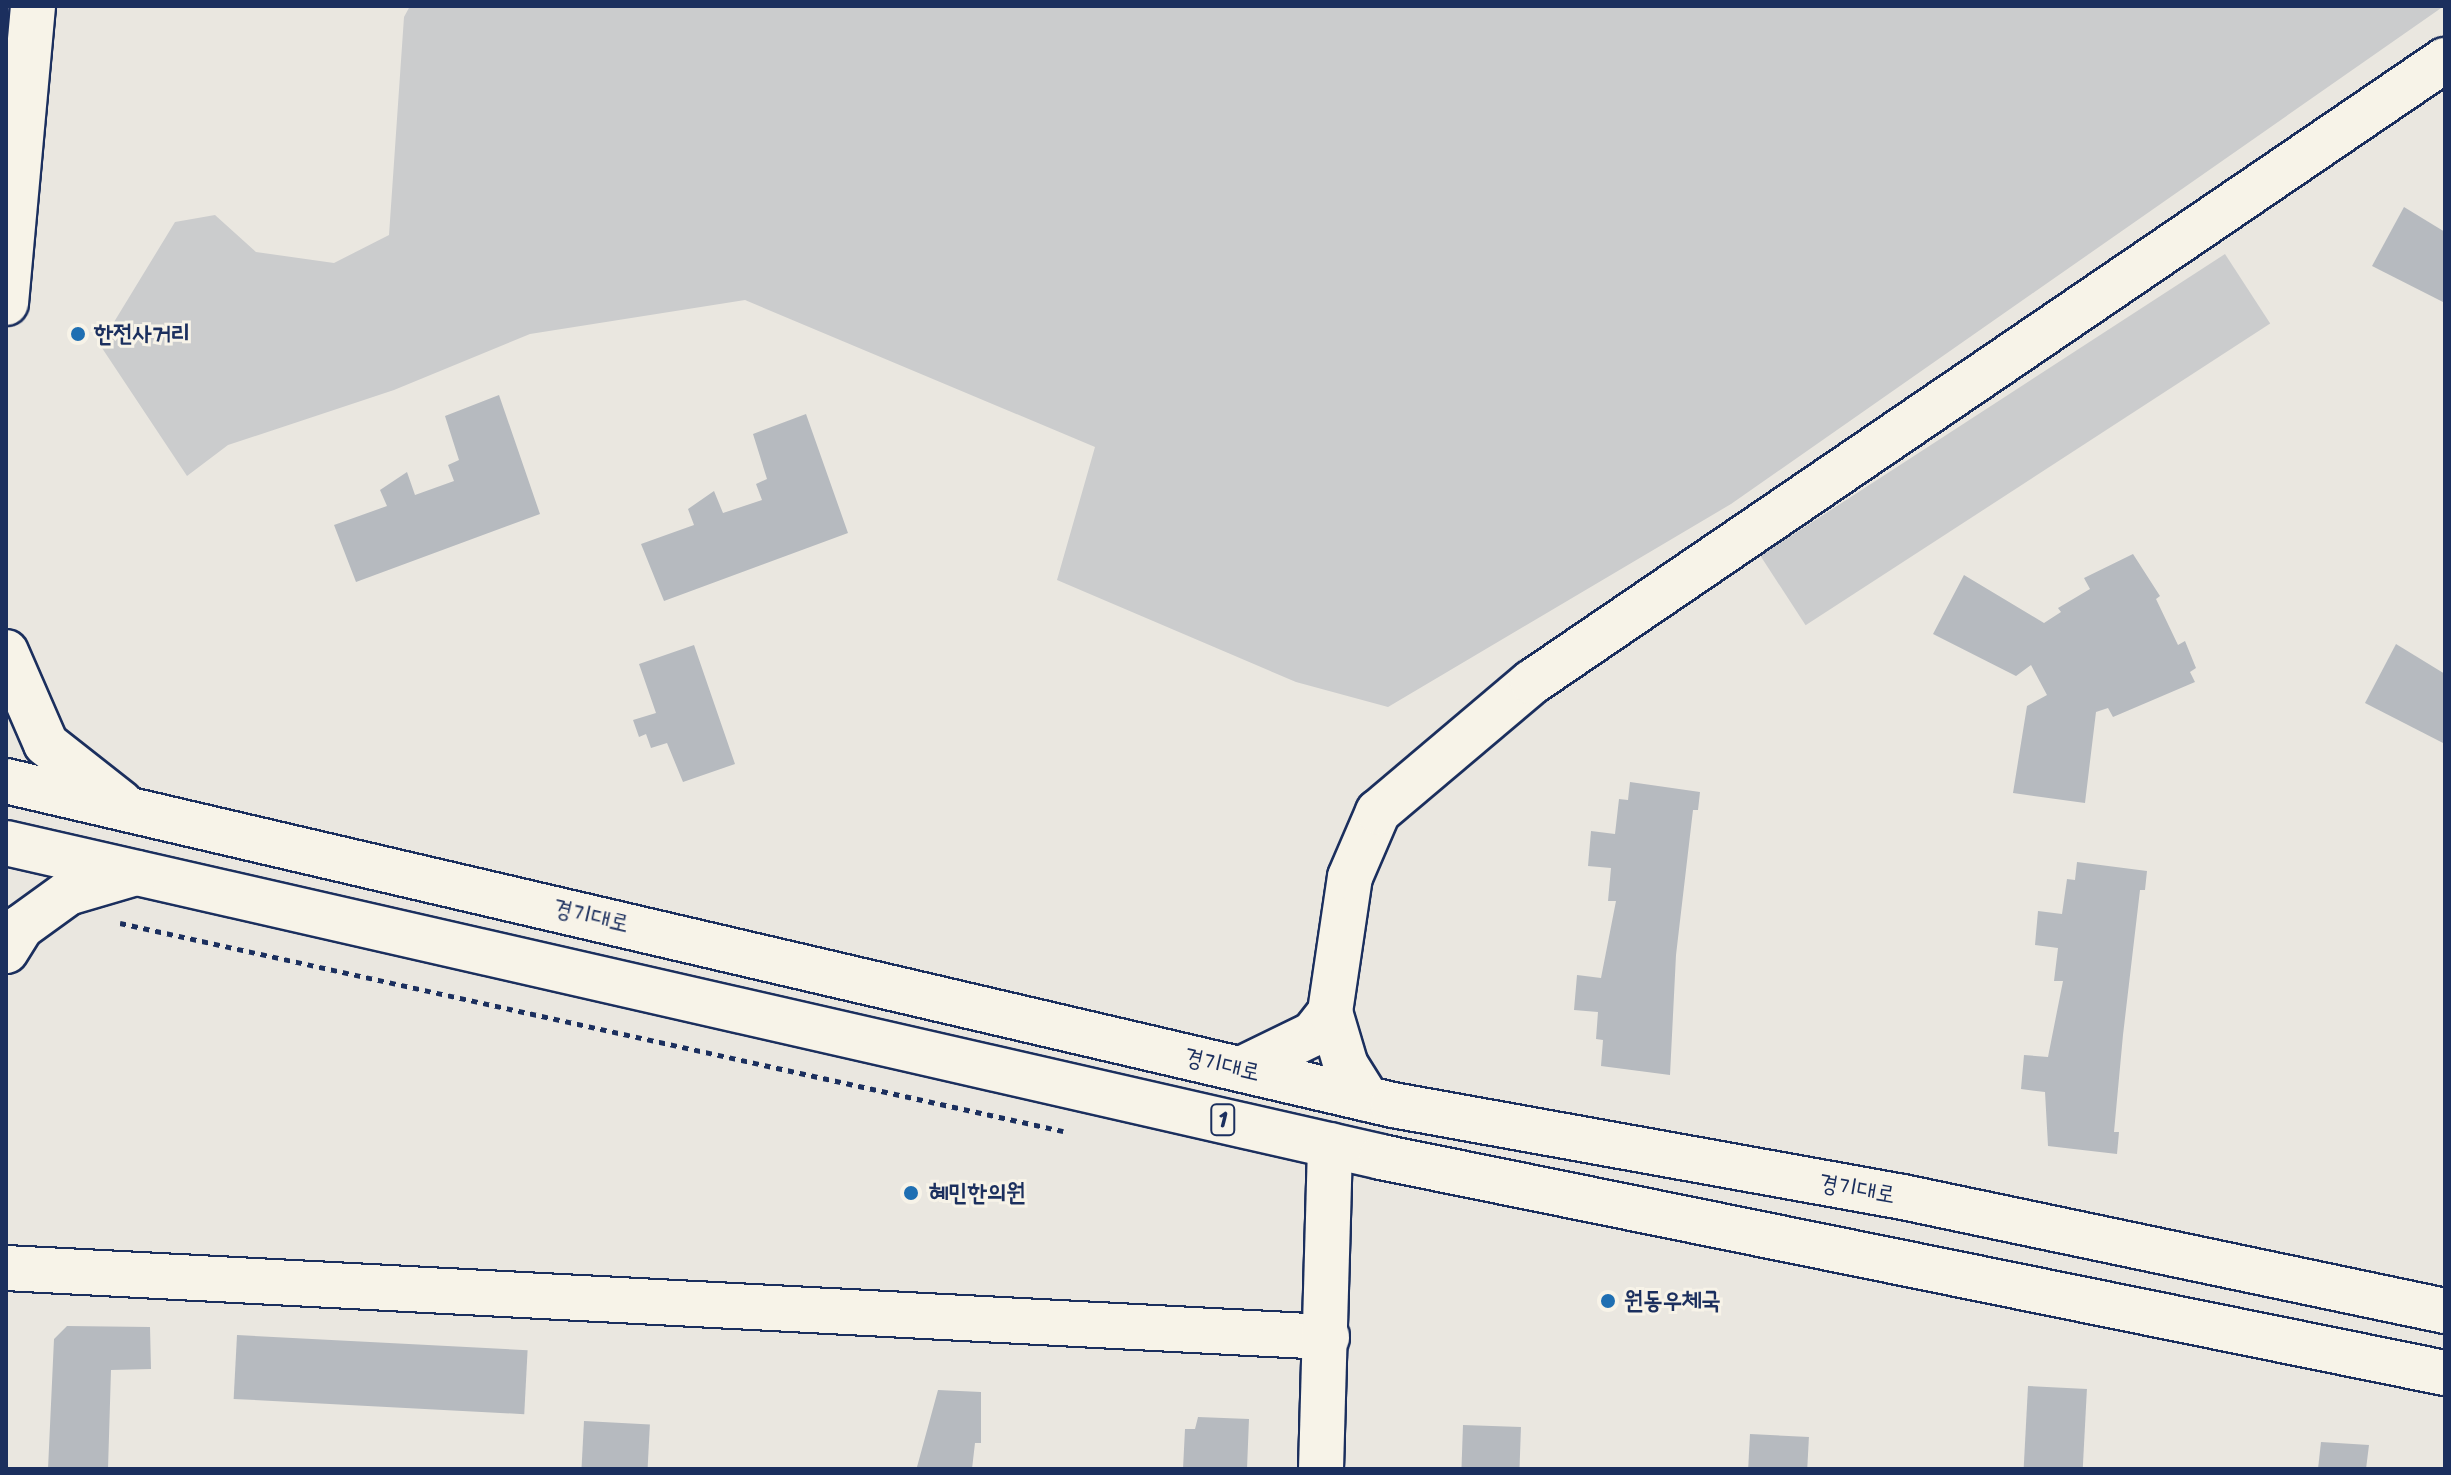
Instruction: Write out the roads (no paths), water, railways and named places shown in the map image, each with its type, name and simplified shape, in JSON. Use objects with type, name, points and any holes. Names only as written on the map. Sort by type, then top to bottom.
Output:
[{"type":"main road","points":[[6,303],[33,6]]},
{"type":"main road","points":[[1367,1099],[1346,1066],[1330,1012],[1350,877],[1378,812],[1532,682],[2445,60]]},
{"type":"main road","points":[[6,652],[46,744],[133,812]]},
{"type":"main road","name":"경기대로","points":[[6,781],[1367,1099],[1903,1197],[2445,1311]]},
{"type":"main road","name":"1","points":[[6,843],[1330,1145],[2445,1373]]},
{"type":"main road","points":[[6,951],[21,927],[68,893],[140,872]]},
{"type":"main road","points":[[1241,1069],[1313,1034],[1330,1012]]},
{"type":"main road","points":[[1321,1469],[1330,1145]]},
{"type":"main road","points":[[6,1268],[1327,1337]]},
{"type":"place","name":"한전사거리","points":[[78,334]]},
{"type":"place","name":"혜민한의원","points":[[911,1193]]},
{"type":"place","name":"원동우체국","points":[[1608,1301]]}]
